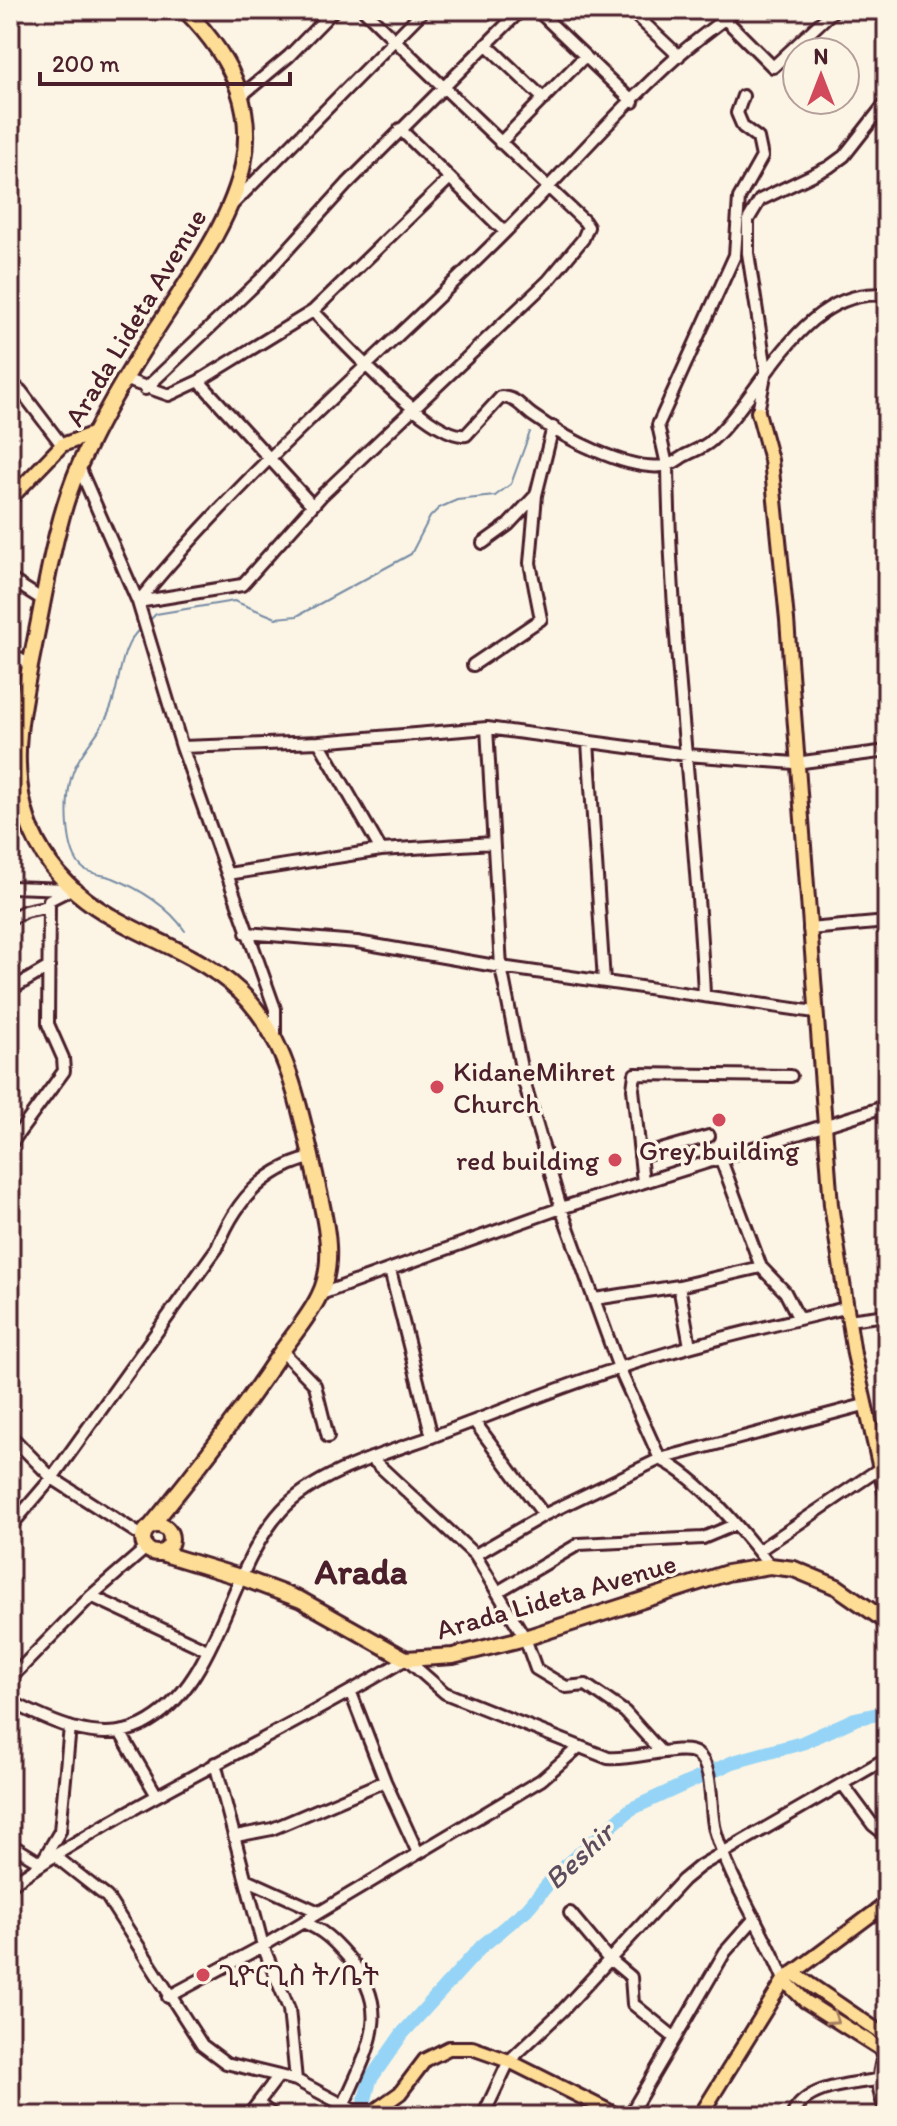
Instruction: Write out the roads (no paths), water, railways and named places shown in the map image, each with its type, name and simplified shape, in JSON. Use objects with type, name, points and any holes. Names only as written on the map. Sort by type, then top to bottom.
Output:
[{"type":"highway","name":"Arada Lideta Avenue","points":[[146,1537],[321,1294],[328,1264],[327,1230],[311,1158],[275,1041],[250,1002],[193,957],[116,920],[71,889],[34,840],[22,810],[18,785],[15,730],[61,513],[79,467],[124,379],[231,206],[242,177],[246,122],[234,73],[215,43],[185,10]]},
{"type":"highway","name":"Arada Lideta Avenue","points":[[161,1553],[170,1546],[178,1494]]},
{"type":"highway","name":"Arada Lideta Avenue","points":[[146,1537],[164,1527],[196,1563]]},
{"type":"highway","name":"Arada Lideta Avenue","points":[[146,1537],[161,1553],[301,1600],[406,1659],[438,1658],[525,1638],[727,1573],[770,1566],[794,1569],[837,1587],[887,1622]]},
{"type":"main road","points":[[758,412],[771,460],[787,620],[822,1123],[846,1314],[887,1500]]},
{"type":"main road","points":[[10,499],[62,445],[95,433]]},
{"type":"main road","points":[[700,2116],[789,1976],[887,1903]]},
{"type":"main road","points":[[789,1976],[887,2037]]},
{"type":"main road","points":[[789,1976],[805,2001],[886,2050]]},
{"type":"main road","points":[[374,2112],[400,2093],[425,2060],[449,2048],[472,2048],[509,2061],[619,2116]]},
{"type":"street","points":[[241,96],[289,56],[334,10]]},
{"type":"street","points":[[138,602],[242,585],[312,505],[548,281],[583,239],[588,227],[364,10]]},
{"type":"street","points":[[231,206],[424,10]]},
{"type":"street","points":[[145,389],[260,280],[400,129],[521,10]]},
{"type":"street","points":[[537,10],[633,102]]},
{"type":"street","points":[[630,10],[679,56]]},
{"type":"street","points":[[716,10],[773,67],[834,10]]},
{"type":"street","points":[[138,602],[177,553],[269,460],[505,232],[547,186],[679,56],[736,10]]},
{"type":"street","points":[[487,45],[544,99]]},
{"type":"street","points":[[500,143],[584,57]]},
{"type":"street","points":[[704,994],[669,533],[668,465],[658,425],[735,255],[739,198],[762,157],[758,138],[743,127],[737,113],[743,96]]},
{"type":"street","points":[[758,412],[766,370],[748,253],[748,220],[752,209],[760,200],[829,167],[844,156],[862,138],[887,101]]},
{"type":"street","points":[[400,129],[505,232]]},
{"type":"street","points":[[124,379],[169,395],[199,381],[313,311],[449,179]]},
{"type":"street","points":[[313,311],[367,366],[441,429],[458,436],[466,435],[501,397],[512,398],[553,427],[609,457],[645,465],[668,465],[709,442],[741,407],[766,370],[826,308],[860,296],[887,295]]},
{"type":"street","points":[[199,381],[312,505]]},
{"type":"street","points":[[10,382],[21,391],[62,445]]},
{"type":"street","points":[[473,665],[541,619],[530,563],[536,495],[553,427]]},
{"type":"street","points":[[79,467],[138,602],[182,747],[275,1009],[275,1041]]},
{"type":"street","points":[[483,543],[508,525],[536,495]]},
{"type":"street","points":[[10,579],[43,600]]},
{"type":"street","points":[[10,653],[31,666]]},
{"type":"street","points":[[182,747],[319,742],[487,728],[687,755],[795,763],[887,751]]},
{"type":"street","points":[[487,728],[501,967],[523,1078],[561,1208],[619,1368],[660,1459],[676,1467],[770,1566]]},
{"type":"street","points":[[319,742],[381,850]]},
{"type":"street","points":[[588,742],[604,981]]},
{"type":"street","points":[[228,874],[381,850],[493,843]]},
{"type":"street","points":[[10,887],[71,889]]},
{"type":"street","points":[[10,1145],[64,1071],[63,1058],[48,1024],[49,900],[71,889]]},
{"type":"street","points":[[10,919],[25,911],[49,906]]},
{"type":"street","points":[[809,929],[887,922]]},
{"type":"street","points":[[246,933],[357,942],[501,967],[815,1012]]},
{"type":"street","points":[[10,990],[49,967]]},
{"type":"street","points":[[643,1182],[633,1089],[633,1078],[639,1072],[791,1076]]},
{"type":"street","points":[[321,1294],[561,1208],[822,1123],[887,1107]]},
{"type":"street","points":[[640,1156],[709,1136]]},
{"type":"street","points":[[720,1157],[761,1267],[785,1292],[799,1319]]},
{"type":"street","points":[[10,1527],[52,1478],[217,1248],[229,1217],[258,1183],[295,1162],[311,1158]]},
{"type":"street","points":[[595,1299],[679,1286],[761,1267]]},
{"type":"street","points":[[390,1270],[432,1437]]},
{"type":"street","points":[[679,1286],[690,1346]]},
{"type":"street","points":[[10,1701],[70,1727],[91,1732],[120,1732],[142,1725],[175,1701],[193,1680],[240,1577],[283,1509],[314,1487],[371,1458],[619,1368],[690,1346],[799,1319],[846,1314],[887,1315]]},
{"type":"street","points":[[282,1351],[315,1385],[328,1437]]},
{"type":"street","points":[[475,1555],[544,1515],[660,1459],[864,1405]]},
{"type":"street","points":[[474,1421],[544,1515]]},
{"type":"street","points":[[10,1435],[52,1478],[146,1537],[10,1679]]},
{"type":"street","points":[[371,1458],[475,1555],[525,1638],[536,1669],[566,1687],[586,1685],[625,1712],[661,1752]]},
{"type":"street","points":[[758,1551],[879,1469]]},
{"type":"street","points":[[499,1591],[579,1544],[703,1538],[734,1525]]},
{"type":"street","points":[[91,1596],[207,1650]]},
{"type":"street","points":[[10,1885],[156,1794],[351,1693],[406,1659],[445,1693],[579,1747],[627,1760],[661,1752],[691,1751],[704,1763],[714,1826],[722,1853],[777,1962],[789,1976]]},
{"type":"street","points":[[351,1693],[385,1781],[418,1853]]},
{"type":"street","points":[[41,1863],[60,1831],[70,1727]]},
{"type":"street","points":[[120,1732],[156,1794]]},
{"type":"street","points":[[168,1997],[263,1946],[541,1780],[579,1747]]},
{"type":"street","points":[[483,2116],[509,2061],[612,1959],[683,1880],[722,1853],[844,1786],[887,1758]]},
{"type":"street","points":[[215,1763],[263,1946],[289,2009],[296,2080]]},
{"type":"street","points":[[236,1836],[272,1829],[385,1781]]},
{"type":"street","points":[[844,1786],[873,1825],[887,1836]]},
{"type":"street","points":[[10,1844],[41,1863]]},
{"type":"street","points":[[55,1856],[107,1897],[168,1997],[202,2045],[226,2063],[277,2078],[296,2080],[348,2108],[374,2112]]},
{"type":"street","points":[[248,1880],[319,1912]]},
{"type":"street","points":[[570,1913],[631,1977],[633,2004],[675,2038]]},
{"type":"street","points":[[629,2116],[725,1952],[755,1918]]},
{"type":"street","points":[[303,1922],[321,1929],[355,1965],[370,1990],[376,2010],[374,2035],[348,2108]]},
{"type":"street","points":[[886,2050],[877,2080],[877,2093],[887,2113]]},
{"type":"street","points":[[248,2116],[277,2078]]},
{"type":"street","points":[[792,2116],[796,2105],[811,2096],[833,2087],[877,2080]]},
{"type":"street","points":[[259,2104],[274,2116]]},
{"type":"waterway","points":[[149,621],[156,614],[234,601],[276,618],[297,616],[411,554],[430,517],[439,508],[457,500],[495,496],[511,484],[530,432]]},
{"type":"waterway","points":[[141,628],[128,645],[109,712],[72,775],[67,810],[70,838],[77,862],[84,869],[113,878],[143,893],[171,914],[185,931]]},
{"type":"waterway","name":"Beshir","points":[[361,2116],[370,2080],[402,2034],[482,1946],[527,1909],[559,1871],[631,1809],[733,1762],[802,1743],[855,1719],[887,1712]]},
{"type":"place","name":"KidaneMihret Church","points":[[437,1087]]},
{"type":"place","name":"Grey building","points":[[719,1120]]},
{"type":"place","name":"red building","points":[[615,1160]]},
{"type":"place","name":"ጊዮርጊስ ት/ቤት","points":[[203,1975]]},
{"type":"district","name":"Arada","points":[[361,1571]]}]
